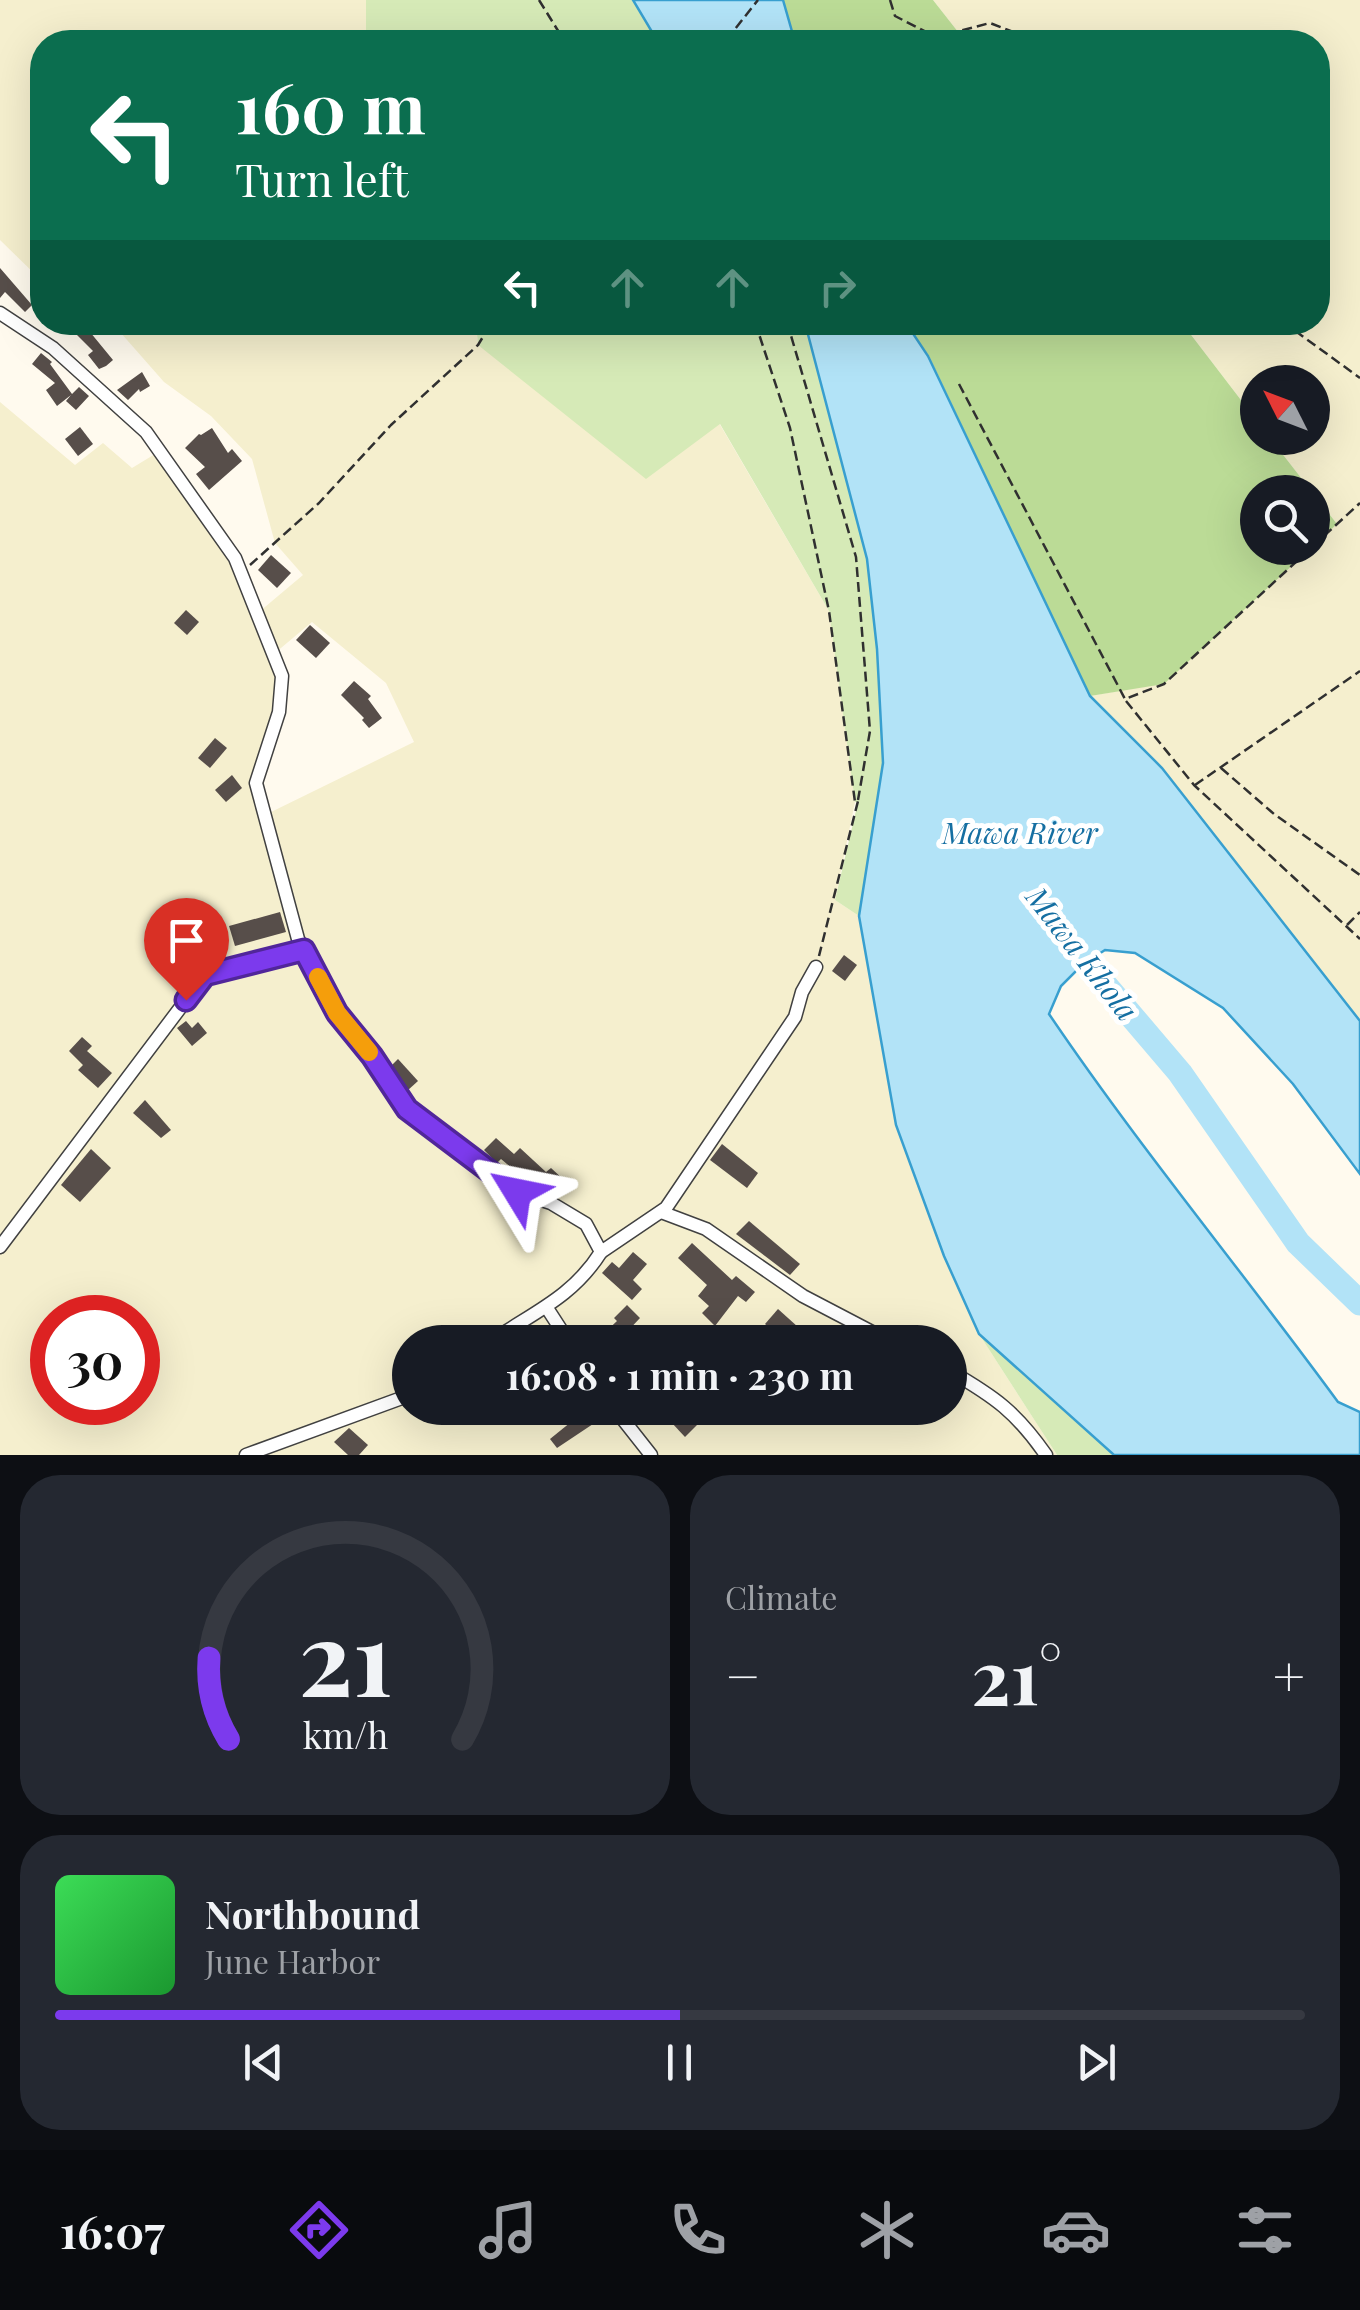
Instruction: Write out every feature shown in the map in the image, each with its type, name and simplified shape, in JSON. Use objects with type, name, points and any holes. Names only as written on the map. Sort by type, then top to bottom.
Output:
[{"type":"street","points":[[0,313],[30,333]]},
{"type":"street","points":[[33,335],[146,432],[242,572],[282,676],[280,712],[256,784],[283,890],[304,950],[337,1013],[407,1109],[517,1192],[551,1203],[586,1224],[601,1252]]},
{"type":"street","points":[[0,1248],[205,975],[304,950]]},
{"type":"street","points":[[518,1325],[547,1308],[589,1272],[601,1252],[661,1212],[795,1017],[802,992],[816,968]]},
{"type":"street","points":[[661,1212],[706,1230],[804,1296],[859,1325]]},
{"type":"street","points":[[547,1308],[558,1325]]},
{"type":"street","points":[[967,1381],[1023,1421],[1046,1455]]},
{"type":"street","points":[[246,1455],[392,1402]]},
{"type":"street","points":[[627,1425],[651,1455]]},
{"type":"path","points":[[540,0],[558,30]]},
{"type":"path","points":[[735,30],[758,0]]},
{"type":"path","points":[[890,0],[896,16],[923,30]]},
{"type":"path","points":[[963,30],[990,23],[1008,30]]},
{"type":"path","points":[[242,572],[319,503],[391,424],[478,345],[484,335]]},
{"type":"path","points":[[760,335],[790,428],[826,593],[854,802],[858,801]]},
{"type":"path","points":[[791,335],[856,557],[870,731],[858,801],[816,968]]},
{"type":"path","points":[[1301,335],[1360,378]]},
{"type":"path","points":[[959,384],[1125,700],[1194,786],[1360,939]]},
{"type":"path","points":[[1330,530],[1360,503]]},
{"type":"path","points":[[1125,700],[1164,684],[1293,565]]},
{"type":"path","points":[[1194,786],[1360,671]]},
{"type":"path","points":[[1220,768],[1274,814],[1360,875]]},
{"type":"path","points":[[1346,926],[1360,912]]},
{"type":"shaded area","points":[[0,0],[366,0],[366,30],[30,30],[30,269],[0,240]]},
{"type":"shaded area","points":[[933,0],[1360,0],[1360,1021],[1162,768],[1090,696],[1164,683],[1292,565],[1330,565],[1330,530],[1337,524],[1330,515],[1330,475],[1299,475],[1283,455],[1330,455],[1330,365],[1240,365],[1240,399],[1191,335],[1330,335],[1330,30],[957,30]]},
{"type":"shaded area","points":[[123,335],[477,335],[478,346],[719,423],[829,611],[855,802],[835,900],[859,916],[897,1125],[944,1256],[979,1334],[1057,1455],[0,1455],[0,402],[75,465],[103,443],[132,468],[160,451],[235,558],[259,612],[303,575],[275,543],[252,459],[211,416],[164,382]],"holes":[[[312,622],[386,683],[414,742],[265,815],[256,784],[282,676],[275,653]]]},
{"type":"green space","points":[[366,0],[633,0],[651,30],[366,30]]},
{"type":"green space","points":[[783,0],[933,0],[957,30],[792,30]]},
{"type":"green space","points":[[477,335],[808,335],[867,559],[877,649],[883,763],[859,916],[835,900],[858,802],[829,611],[720,424],[646,479],[478,345]]},
{"type":"green space","points":[[914,335],[1191,335],[1240,399],[1240,455],[1283,455],[1299,475],[1240,475],[1240,565],[1293,565],[1164,684],[1090,696],[929,356]]},
{"type":"green space","points":[[979,1334],[1114,1455],[1057,1455]]},
{"type":"water","points":[[633,0],[783,0],[792,30],[651,30]]},
{"type":"water","name":"Mawa River","points":[[808,335],[914,335],[928,356],[1090,696],[1162,768],[1360,1021],[1360,1174],[1293,1084],[1223,1008],[1135,953],[1105,950],[1082,965],[1061,986],[1049,1014],[1338,1402],[1360,1412],[1360,1455],[1114,1455],[979,1334],[944,1256],[896,1125],[859,916],[883,763],[867,559]]},
{"type":"building","points":[[0,268],[30,307],[25,312],[5,292],[0,298]]},
{"type":"building","points":[[77,335],[92,335],[113,360],[99,369],[88,355],[93,351]]},
{"type":"building","points":[[41,353],[52,362],[72,394],[79,387],[89,396],[76,410],[66,401],[71,395],[57,406],[46,390],[55,383],[32,364]]},
{"type":"building","points":[[142,372],[150,386],[140,392],[139,389],[128,400],[117,390]]},
{"type":"building","points":[[80,427],[93,444],[78,456],[65,439]]},
{"type":"building","points":[[212,428],[228,453],[232,449],[242,461],[209,490],[196,474],[205,467],[185,448]]},
{"type":"building","points":[[271,555],[291,573],[277,588],[258,570]]},
{"type":"building","points":[[186,610],[199,622],[187,635],[174,623]]},
{"type":"building","points":[[310,625],[330,643],[316,658],[296,640]]},
{"type":"building","points":[[354,681],[371,696],[368,699],[382,718],[369,728],[341,695]]},
{"type":"building","points":[[215,738],[227,748],[210,768],[198,758]]},
{"type":"building","points":[[232,775],[242,788],[226,802],[215,790]]},
{"type":"building","points":[[280,912],[286,932],[235,946],[229,926]]},
{"type":"building","points":[[844,955],[857,965],[845,981],[832,971]]},
{"type":"building","points":[[186,1021],[192,1028],[198,1022],[207,1033],[192,1046],[177,1028]]},
{"type":"building","points":[[82,1037],[92,1046],[87,1051],[112,1073],[98,1088],[78,1070],[83,1065],[69,1051]]},
{"type":"building","points":[[398,1059],[418,1081],[407,1091],[391,1066]]},
{"type":"building","points":[[145,1100],[171,1130],[161,1138],[133,1113]]},
{"type":"building","points":[[496,1138],[514,1154],[520,1148],[546,1172],[551,1168],[564,1180],[552,1193],[532,1174],[526,1180],[501,1159],[497,1163],[484,1150]]},
{"type":"building","points":[[722,1144],[758,1173],[747,1188],[710,1160]]},
{"type":"building","points":[[91,1149],[111,1168],[80,1202],[61,1185]]},
{"type":"building","points":[[749,1221],[800,1264],[790,1275],[736,1234]]},
{"type":"building","points":[[692,1243],[732,1280],[736,1276],[755,1292],[746,1302],[738,1296],[714,1325],[702,1313],[709,1306],[698,1296],[707,1285],[678,1258]]},
{"type":"building","points":[[633,1252],[647,1264],[633,1280],[642,1289],[632,1300],[602,1273],[612,1262],[619,1268]]},
{"type":"building","points":[[627,1305],[640,1318],[633,1325],[613,1325],[617,1321],[614,1318]]},
{"type":"building","points":[[778,1309],[796,1325],[766,1325]]},
{"type":"building","points":[[567,1425],[592,1425],[557,1448],[550,1439]]},
{"type":"building","points":[[674,1425],[697,1425],[685,1437]]},
{"type":"building","points":[[349,1428],[368,1445],[359,1455],[348,1455],[334,1442]]},
{"type":"waterway","name":"Mawa Khola","points":[[1066,939],[1180,1073],[1298,1243],[1360,1303]]},
{"type":"slow traffic","points":[[318,977],[337,1013],[369,1052]]},
{"type":"route","points":[[186,1000],[205,975],[304,950],[337,1013],[407,1109],[517,1192]]}]
